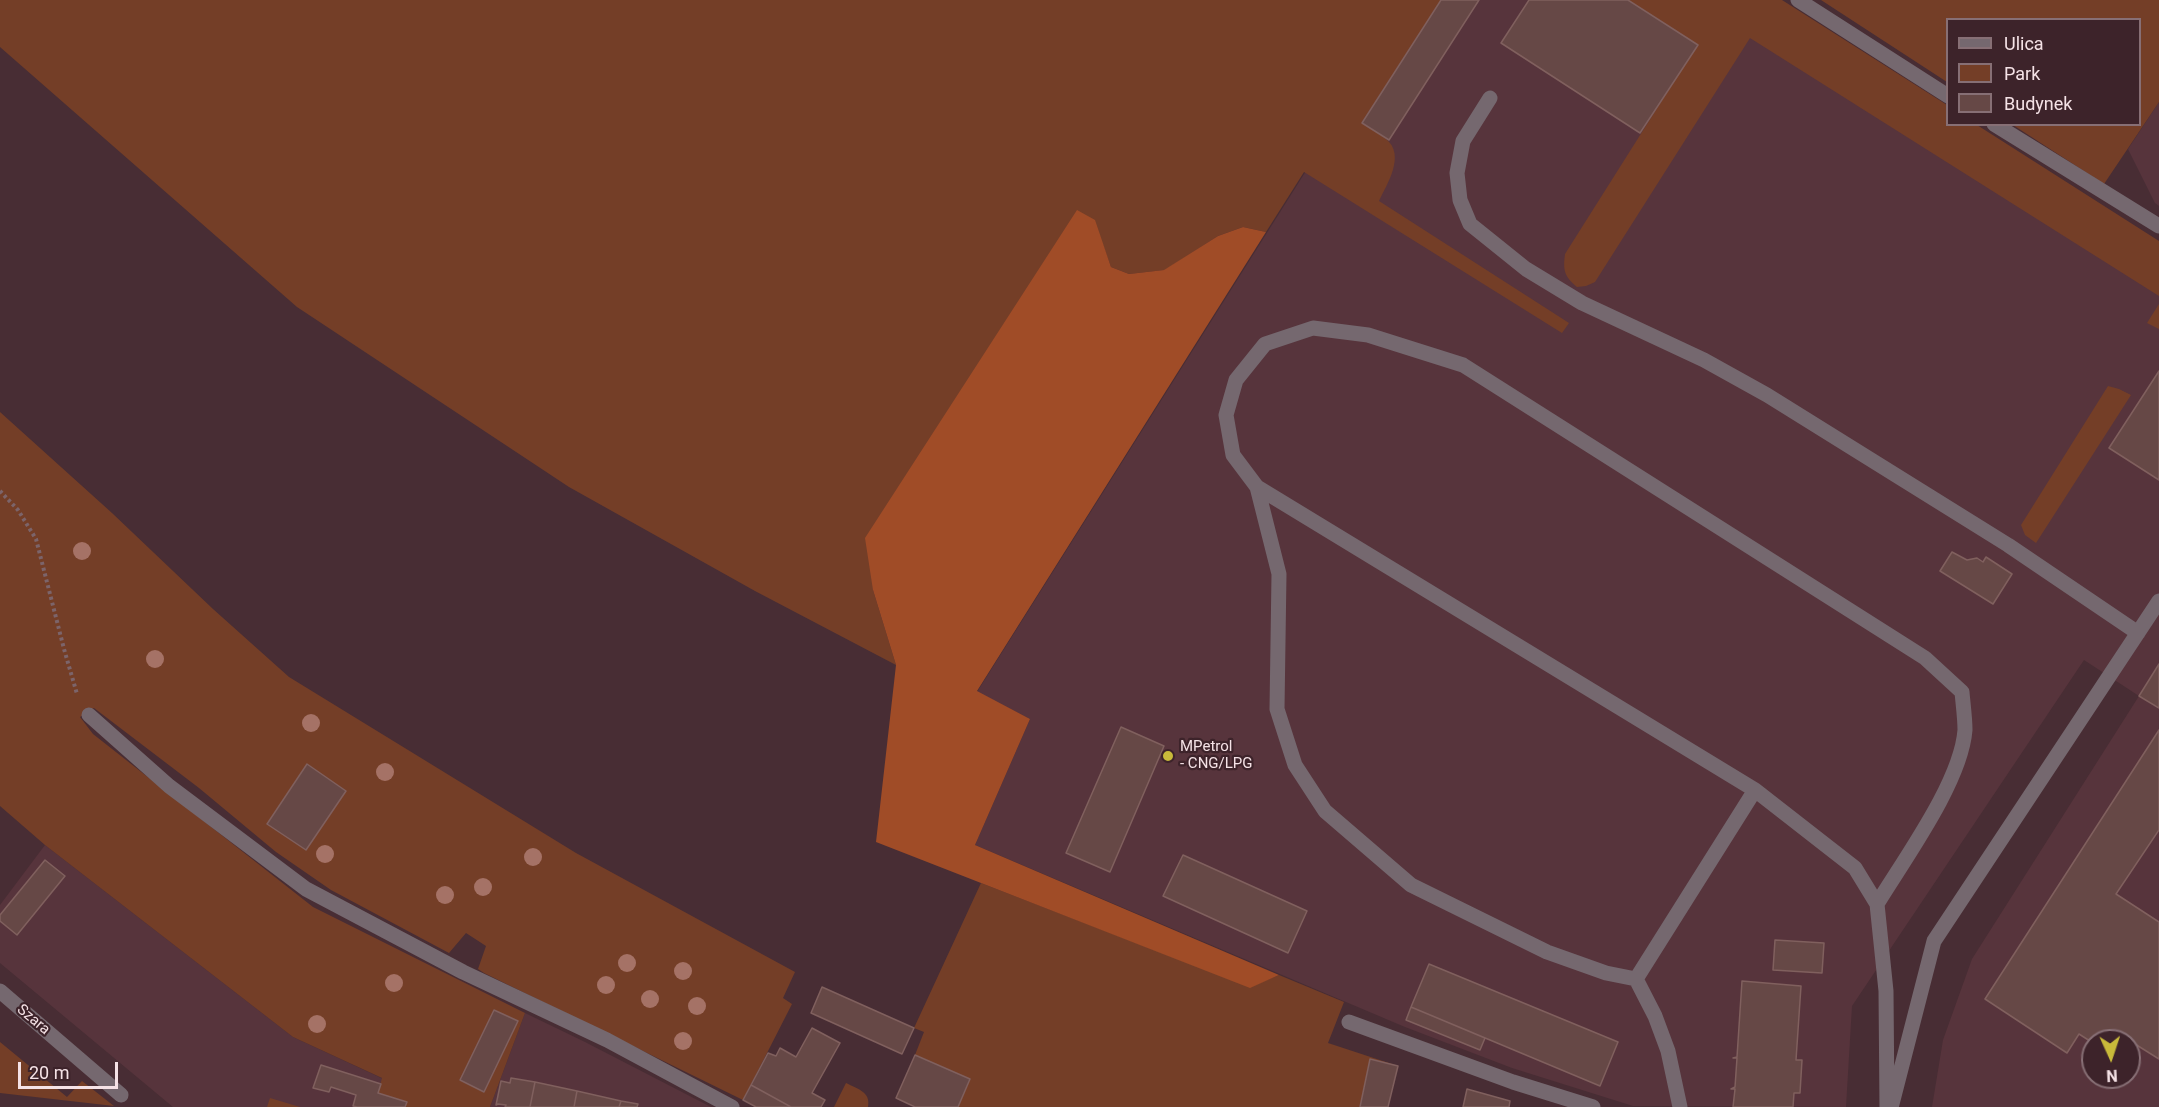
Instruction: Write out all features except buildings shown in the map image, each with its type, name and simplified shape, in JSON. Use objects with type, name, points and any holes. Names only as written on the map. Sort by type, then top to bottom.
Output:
[{"type":"street","points":[[1798,0],[1946,95]]},
{"type":"street","points":[[1491,98],[1463,141],[1457,173],[1460,200],[1470,225],[1526,269],[1582,303],[1704,360],[1767,395],[2008,545],[2138,633]]},
{"type":"street","points":[[1997,126],[2159,226]]},
{"type":"street","points":[[1877,904],[1939,804],[1959,758],[1965,730],[1962,692],[1925,658],[1463,365],[1368,335],[1312,328],[1265,344],[1236,380],[1226,415],[1233,455],[1257,487],[1755,790],[1855,868],[1877,904],[1886,991],[1890,1107]]},
{"type":"street","points":[[1257,487],[1279,574],[1277,709],[1295,765],[1325,811],[1411,885],[1547,952],[1606,973],[1636,979]]},
{"type":"street","points":[[1890,1107],[1934,941],[2159,601]]},
{"type":"street","points":[[89,716],[169,786],[306,889],[463,972],[607,1040],[732,1107]]},
{"type":"street","points":[[1636,979],[1755,790]]},
{"type":"street","points":[[1636,979],[1655,1016],[1668,1051],[1680,1107]]},
{"type":"street","name":"Szara","points":[[0,991],[121,1095]]},
{"type":"street","points":[[1349,1022],[1513,1082],[1593,1107]]},
{"type":"path","points":[[0,491],[18,510],[36,539],[76,691],[89,716]]},
{"type":"shaded area","points":[[1414,0],[1711,0],[2159,282],[2159,1107],[1932,1107],[1943,1040],[1972,959],[2139,696],[2084,660],[1852,1006],[1846,1107],[1633,1106],[1512,1068],[1405,1027],[975,845],[1030,719],[977,692]]},
{"type":"shaded area","points":[[2159,102],[2159,206],[2155,203],[2128,149]]},
{"type":"shaded area","points":[[1077,210],[1095,220],[1111,267],[1129,274],[1164,270],[1218,236],[1243,227],[1266,232],[977,691],[1030,719],[975,845],[1279,975],[1250,988],[876,842],[896,665],[873,590],[865,538]]},
{"type":"shaded area","points":[[45,845],[293,1037],[444,1107],[173,1107],[0,963],[0,905]]},
{"type":"shaded area","points":[[525,1013],[585,1042],[711,1107],[490,1107]]},
{"type":"green space","points":[[0,0],[1441,0],[1362,122],[1386,139],[1394,153],[1393,170],[1379,201],[1569,323],[1562,333],[1304,172],[1266,232],[1243,227],[1218,236],[1165,270],[1129,274],[1111,267],[1103,245],[873,590],[896,665],[755,591],[569,487],[297,307],[0,47]]},
{"type":"green space","points":[[1628,0],[1782,0],[1946,104],[1946,126],[1979,126],[2159,241],[2159,296],[1750,38],[1595,282],[1577,287],[1565,272],[1565,254],[1697,45]]},
{"type":"green space","points":[[1821,0],[2159,0],[2159,102],[2104,184],[2015,126],[2141,126],[2141,18],[1946,18],[1946,81]]},
{"type":"green space","points":[[2159,304],[2159,329],[2147,323]]},
{"type":"green space","points":[[2108,386],[2131,395],[2036,543],[2025,535],[2021,525]]},
{"type":"green space","points":[[0,412],[289,677],[576,853],[795,972],[783,998],[792,1004],[743,1100],[484,973],[478,969],[486,946],[466,933],[449,953],[331,890],[276,852],[199,788],[94,708],[80,717],[93,734],[313,907],[525,1013],[490,1107],[405,1107],[406,1102],[378,1093],[382,1078],[293,1037],[45,845],[0,806]]},
{"type":"green space","points":[[981,883],[1250,987],[1279,975],[1344,1002],[1328,1043],[1398,1066],[1370,1059],[1360,1107],[958,1107],[970,1079],[915,1055],[924,1032],[914,1028]]},
{"type":"green space","points":[[0,1042],[67,1097],[82,1081],[114,1106],[0,1093]]},
{"type":"green space","points":[[846,1083],[866,1094],[868,1107],[834,1107]]},
{"type":"green space","points":[[270,1098],[300,1107],[267,1107]]},
{"type":"place","name":"MPetrol - CNG/LPG","points":[[1168,756]]}]
